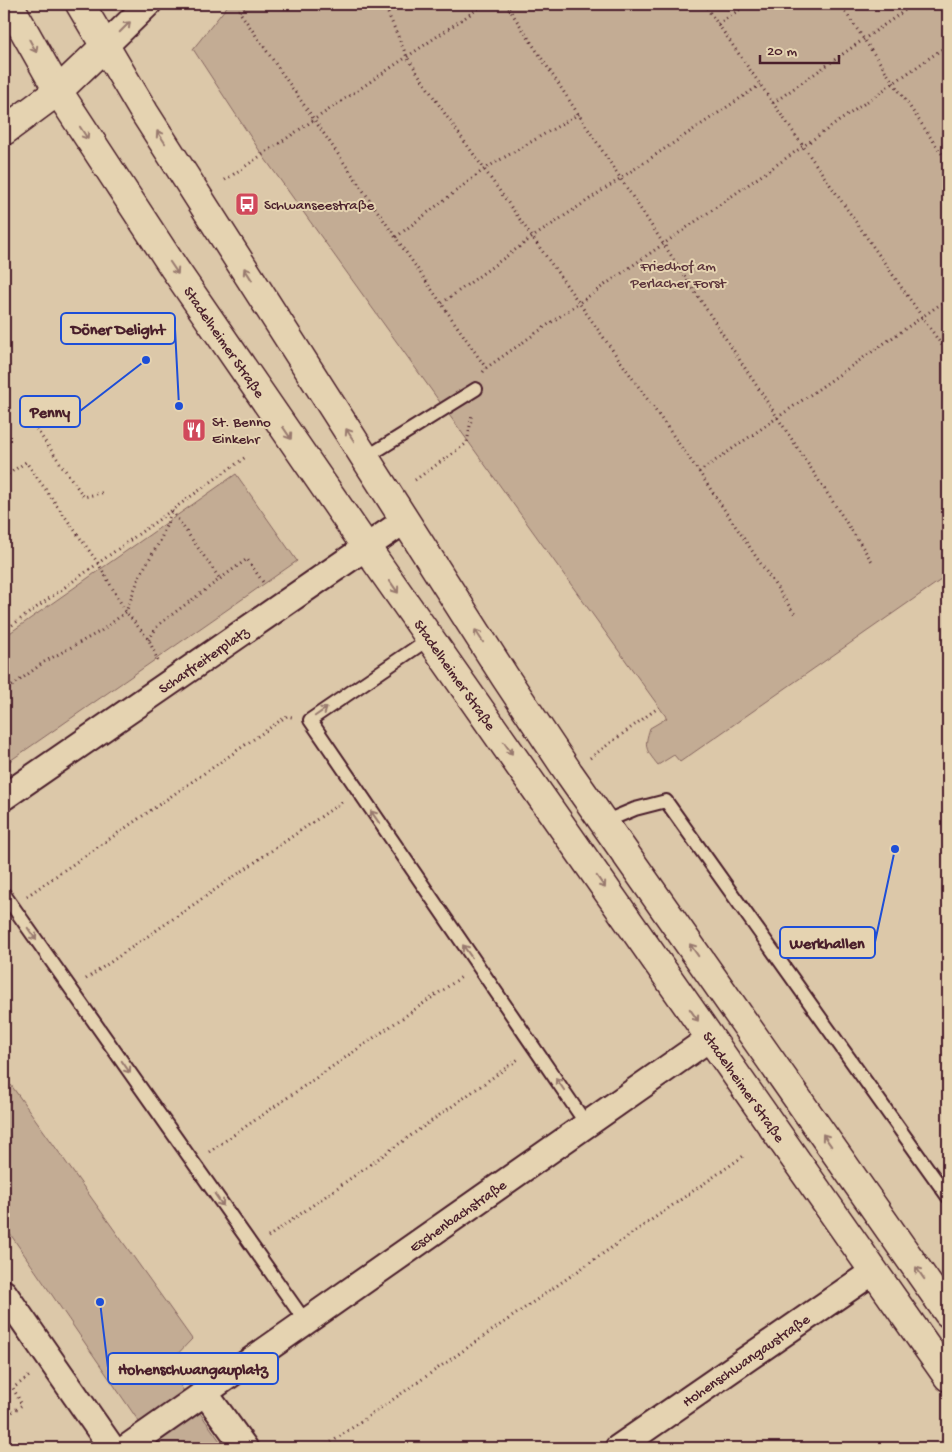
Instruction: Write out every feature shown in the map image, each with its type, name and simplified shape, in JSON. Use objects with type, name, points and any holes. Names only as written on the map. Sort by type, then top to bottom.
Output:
[{"type":"main road","name":"Stadelheimer Straße","points":[[9,4],[58,91],[174,268],[366,547],[948,1377]]},
{"type":"main road","points":[[80,4],[104,46],[404,521],[569,773],[948,1313]]},
{"type":"main road","points":[[4,131],[58,91],[104,46]]},
{"type":"main road","points":[[541,795],[569,773]]},
{"type":"street","points":[[104,46],[148,4]]},
{"type":"street","name":"Scharfreiterplatz","points":[[4,798],[171,680],[404,521]]},
{"type":"street","name":"Eschenbachstraße","points":[[126,1448],[710,1038]]},
{"type":"street","name":"Hohenschwangaustraße","points":[[618,1448],[874,1271]]},
{"type":"street","points":[[4,1293],[112,1448]]},
{"type":"street","points":[[205,1393],[245,1448]]},
{"type":"lane","points":[[365,458],[476,389]]},
{"type":"lane","points":[[430,638],[310,720],[587,1125]]},
{"type":"lane","points":[[604,822],[635,809],[666,801],[948,1197]]},
{"type":"lane","points":[[4,894],[305,1322]]},
{"type":"path","points":[[248,4],[239,11],[486,368],[663,242],[804,147],[948,45]]},
{"type":"path","points":[[384,4],[407,57],[445,114],[486,168],[796,616]]},
{"type":"path","points":[[225,180],[485,4]]},
{"type":"path","points":[[506,4],[873,563]]},
{"type":"path","points":[[704,4],[948,354]]},
{"type":"path","points":[[718,24],[743,5],[748,4]]},
{"type":"path","points":[[840,4],[948,164]]},
{"type":"path","points":[[773,103],[914,4]]},
{"type":"path","points":[[442,303],[533,237],[760,85]]},
{"type":"path","points":[[396,237],[486,168],[579,114]]},
{"type":"path","points":[[698,472],[948,299]]},
{"type":"path","points":[[24,404],[23,410],[84,497],[105,492]]},
{"type":"path","points":[[415,480],[467,443]]},
{"type":"path","points":[[4,631],[247,456]]},
{"type":"path","points":[[4,477],[26,462],[98,564],[126,612],[149,640],[153,654],[171,680]]},
{"type":"path","points":[[172,510],[220,579]]},
{"type":"path","points":[[4,692],[44,662],[101,631],[126,612],[140,575],[160,541],[172,510]]},
{"type":"path","points":[[149,640],[158,625],[247,559],[279,606]]},
{"type":"path","points":[[569,773],[659,708]]},
{"type":"path","points":[[12,906],[287,716],[310,720]]},
{"type":"path","points":[[71,990],[357,791]]},
{"type":"path","points":[[194,1163],[478,966]]},
{"type":"path","points":[[253,1247],[534,1048]]},
{"type":"path","points":[[323,1448],[745,1155]]},
{"type":"path","points":[[4,1418],[22,1405],[13,1388],[51,1361]]},
{"type":"green space","name":"Friedhof am Perlacher Forst","points":[[229,4],[948,4],[948,575],[680,762],[674,755],[658,765],[650,755],[646,744],[650,728],[667,718],[263,156],[193,49]]},
{"type":"green space","points":[[236,474],[297,561],[4,765],[4,637]]},
{"type":"green space","points":[[11,1085],[192,1339],[166,1366],[225,1448],[157,1448],[4,1225],[4,1090]]},
{"type":"place","name":"Schwanseestraße","points":[[247,204]]},
{"type":"place","name":"Penny","points":[[146,360]]},
{"type":"place","name":"Döner Delight","points":[[179,406]]},
{"type":"place","name":"St. Benno Einkehr","points":[[194,430]]},
{"type":"place","name":"Werkhallen","points":[[895,849]]},
{"type":"place","name":"Hohenschwangauplatz","points":[[100,1302]]}]
